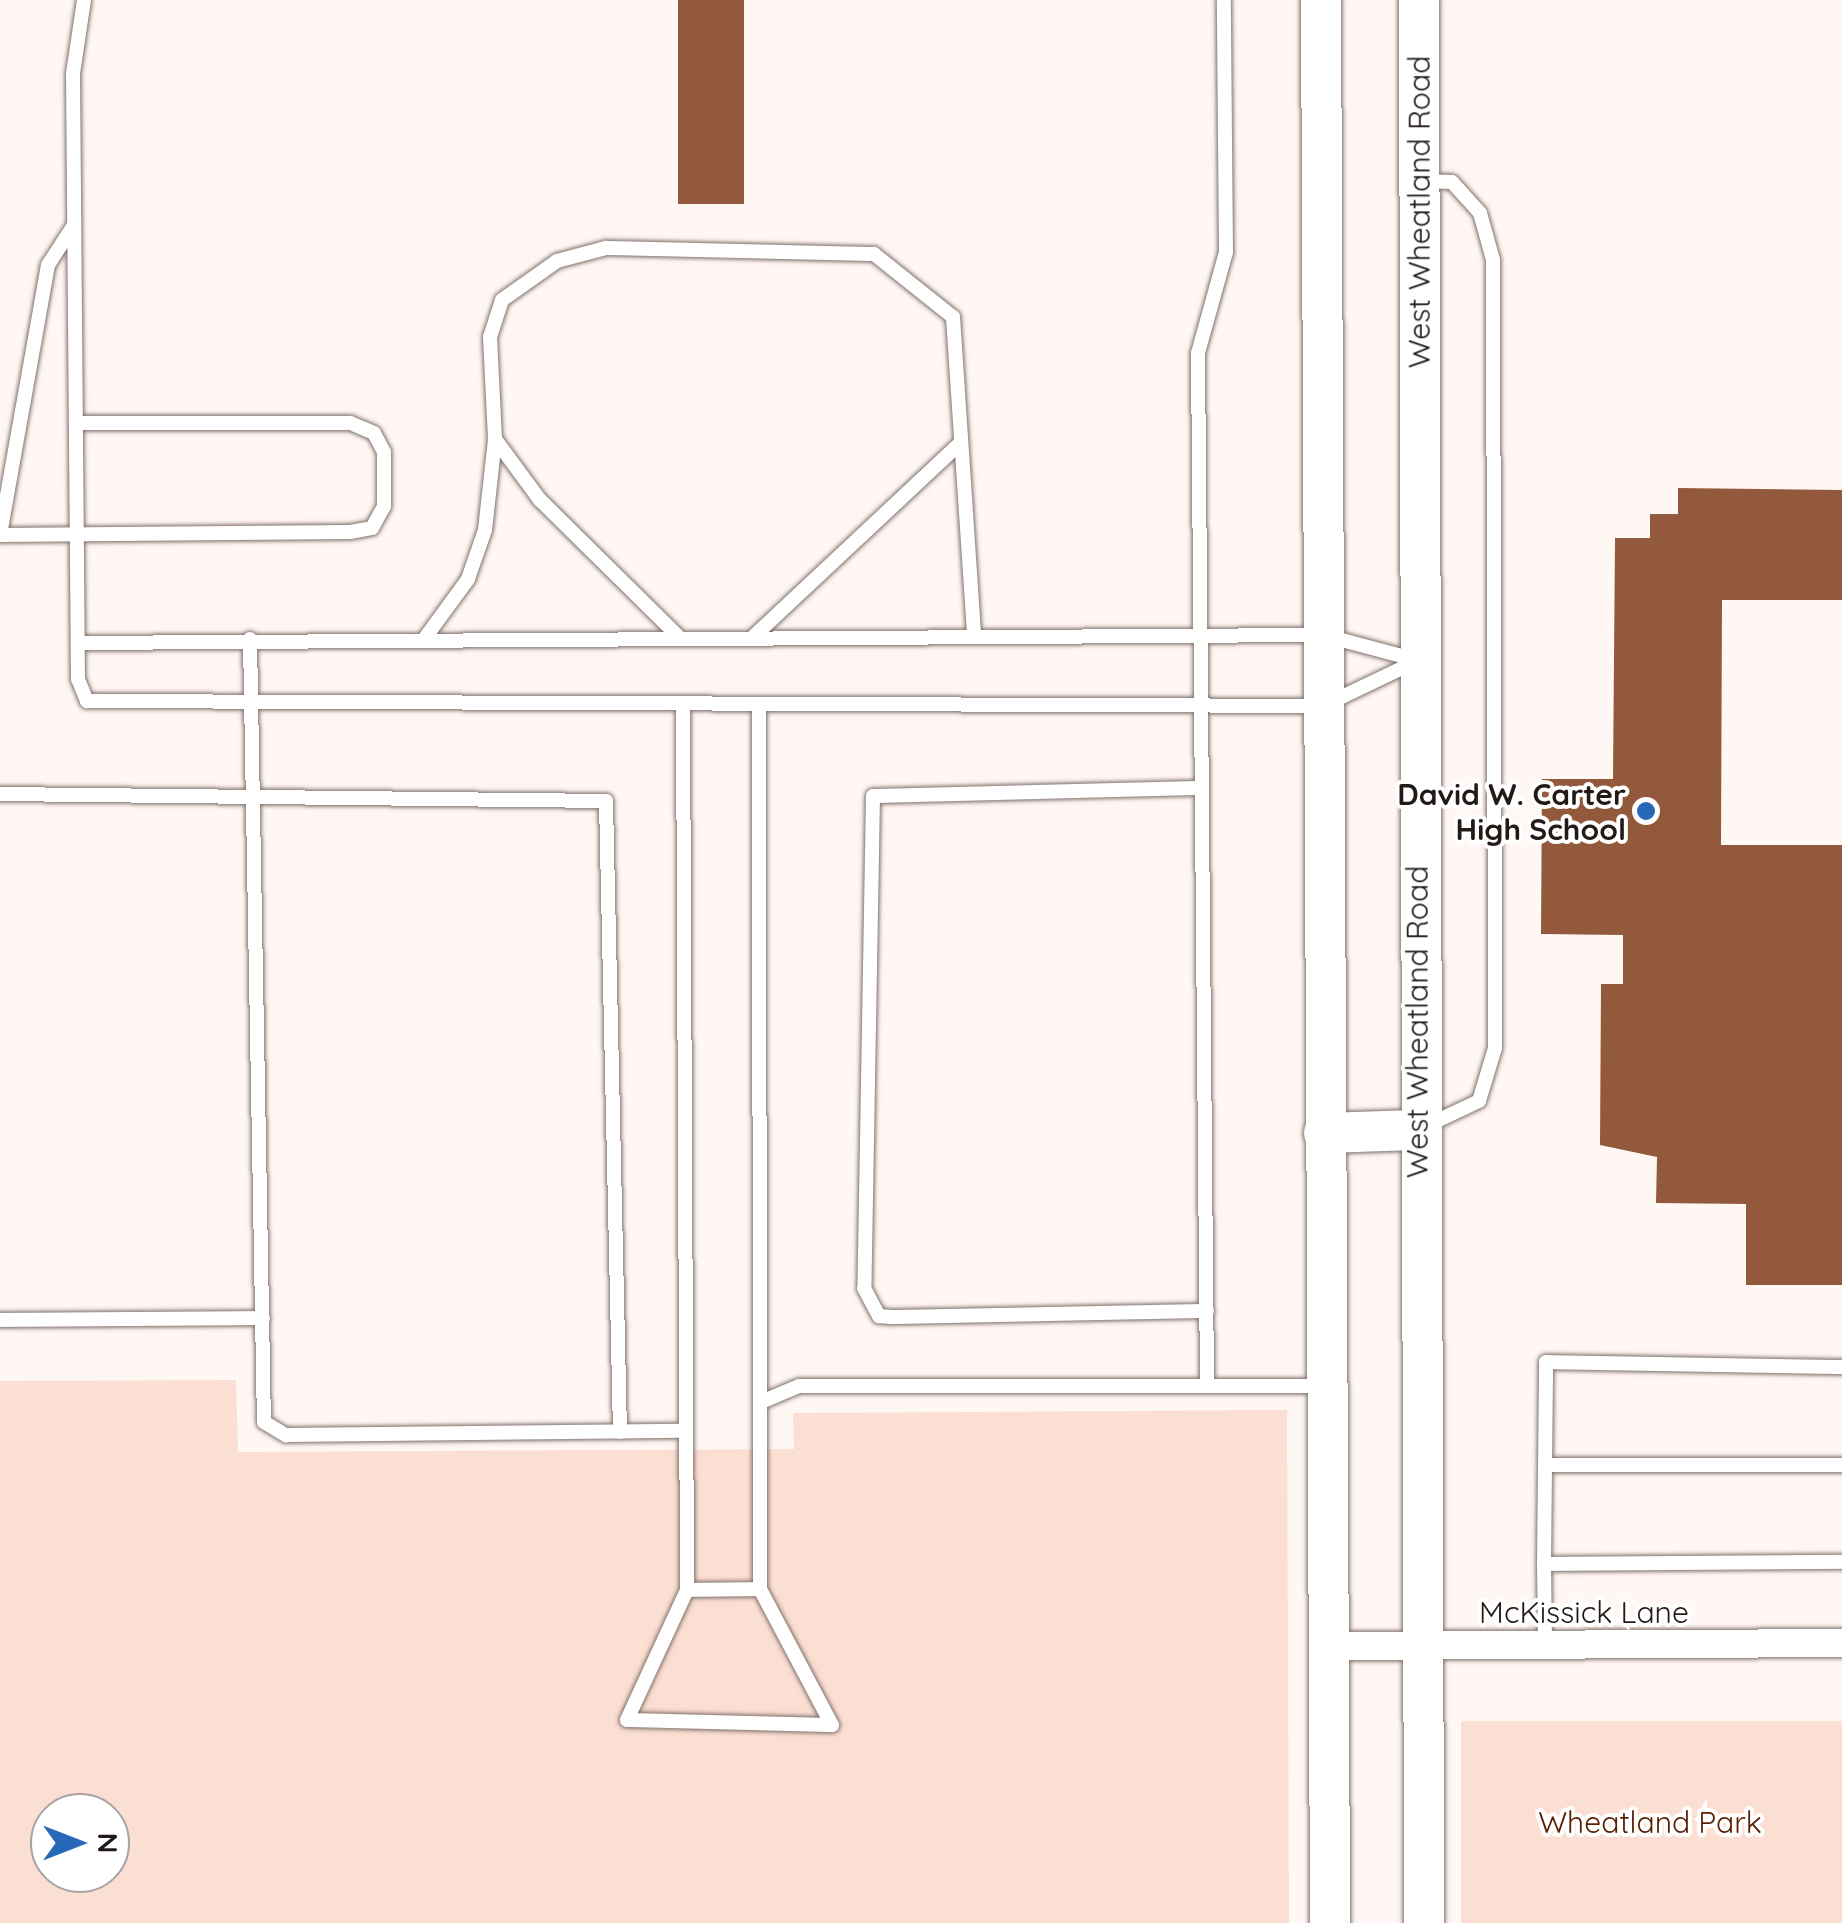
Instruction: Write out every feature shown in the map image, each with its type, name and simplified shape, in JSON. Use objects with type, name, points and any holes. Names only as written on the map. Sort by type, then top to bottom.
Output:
[{"type":"main road","points":[[1321,0],[1330,1923]]},
{"type":"main road","name":"West Wheatland Road","points":[[1419,0],[1416,1130],[1424,1923]]},
{"type":"main road","points":[[1324,1133],[1416,1130]]},
{"type":"street","name":"McKissick Lane","points":[[1326,1646],[1842,1644]]},
{"type":"lane","points":[[84,0],[73,74],[78,644],[87,701],[250,706],[1323,706],[1418,660]]},
{"type":"lane","points":[[1207,1386],[1198,706],[1198,352],[1226,252],[1224,0]]},
{"type":"lane","points":[[1416,1130],[1479,1100],[1495,1048],[1493,260],[1480,213],[1452,182],[1418,180]]},
{"type":"lane","points":[[74,224],[48,264],[0,534],[372,528],[384,506],[384,452],[374,433],[350,423],[76,423]]},
{"type":"lane","points":[[425,638],[468,579],[485,530],[495,439],[490,337],[502,300],[557,261],[626,248],[874,254],[953,318],[958,445],[974,634]]},
{"type":"lane","points":[[495,439],[540,500],[678,636]]},
{"type":"lane","points":[[754,636],[958,445]]},
{"type":"lane","points":[[78,644],[250,639],[1323,634],[1418,660]]},
{"type":"lane","points":[[250,639],[264,1422],[286,1435],[682,1431]]},
{"type":"lane","points":[[683,706],[682,1431],[687,1590],[627,1720],[832,1725],[760,1589],[760,706]]},
{"type":"lane","points":[[1199,788],[873,796],[864,1288],[879,1316],[891,1317],[1207,1312]]},
{"type":"lane","points":[[0,794],[591,795],[610,807],[620,1432]]},
{"type":"lane","points":[[0,1320],[262,1318]]},
{"type":"lane","points":[[1545,1644],[1546,1362],[1842,1367]]},
{"type":"lane","points":[[761,1402],[799,1386],[1325,1386]]},
{"type":"lane","points":[[1546,1465],[1842,1465]]},
{"type":"lane","points":[[1544,1564],[1842,1562]]},
{"type":"lane","points":[[687,1590],[760,1589]]},
{"type":"green space","points":[[236,1380],[238,1452],[794,1449],[793,1413],[1287,1410],[1289,1923],[0,1923],[0,1381]]},
{"type":"green space","name":"Wheatland Park","points":[[1461,1721],[1842,1721],[1842,1923],[1461,1923]]},
{"type":"building","points":[[678,0],[744,0],[744,204],[678,204]]},
{"type":"building","points":[[1678,488],[1842,490],[1842,600],[1722,600],[1721,845],[1842,845],[1842,1285],[1746,1285],[1746,1204],[1656,1203],[1657,1157],[1600,1145],[1601,984],[1623,984],[1623,935],[1541,934],[1542,779],[1613,779],[1615,538],[1650,538],[1650,514],[1678,514]]},
{"type":"place","name":"David W. Carter High School","points":[[1646,811]]}]
